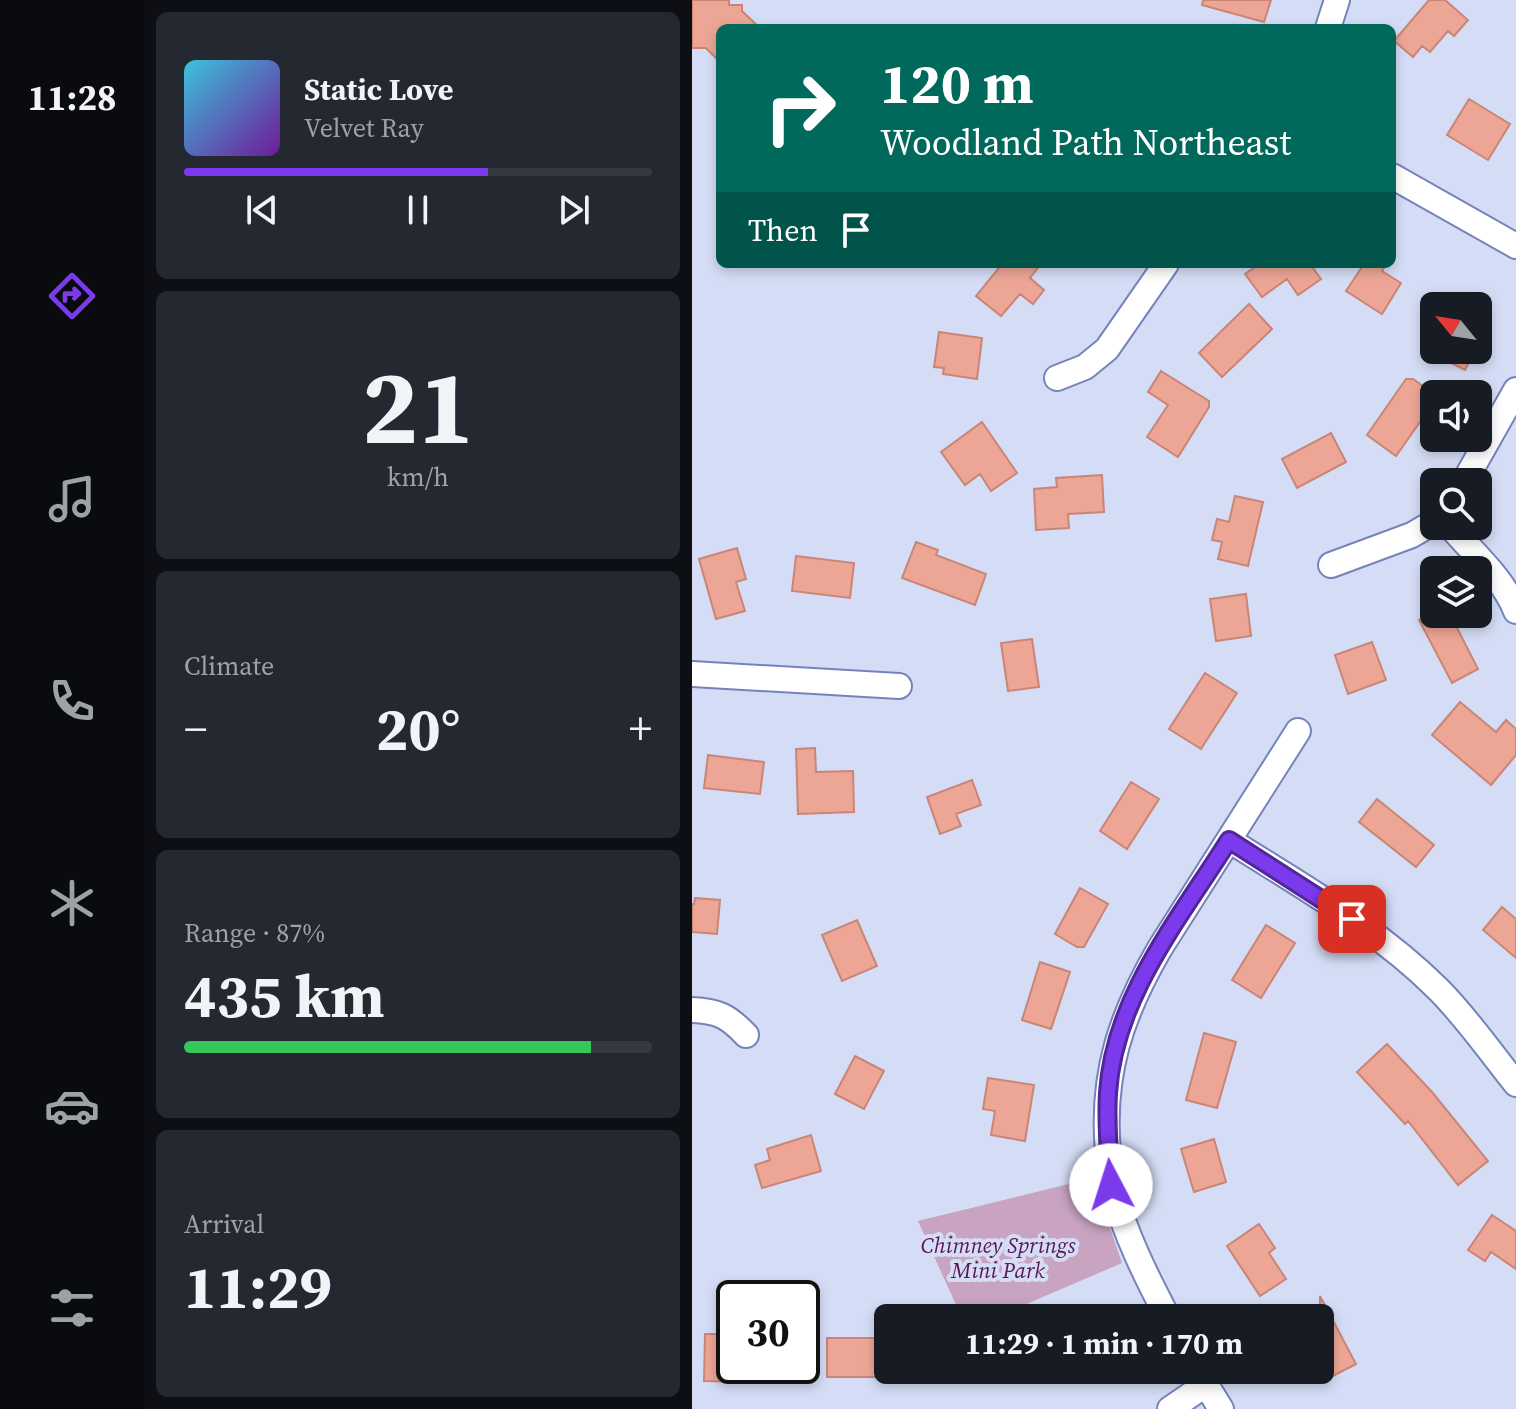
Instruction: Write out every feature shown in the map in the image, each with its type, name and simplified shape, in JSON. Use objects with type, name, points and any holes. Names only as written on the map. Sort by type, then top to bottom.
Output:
[{"type":"street","points":[[1329,24],[1337,0]]},
{"type":"street","points":[[1396,178],[1516,246]]},
{"type":"street","points":[[1057,378],[1085,367],[1107,349],[1163,268]]},
{"type":"street","points":[[1472,468],[1516,390]]},
{"type":"street","points":[[1331,565],[1420,530]]},
{"type":"street","points":[[1463,540],[1505,589],[1516,611]]},
{"type":"street","points":[[692,674],[899,686]]},
{"type":"street","points":[[1161,1304],[1125,1230],[1111,1185],[1107,1138],[1108,1091],[1114,1056],[1139,984],[1298,731]]},
{"type":"street","points":[[1229,840],[1376,935],[1413,965],[1441,992],[1516,1084]]},
{"type":"street","points":[[692,1010],[707,1011],[730,1019],[746,1035]]},
{"type":"street","points":[[1170,1409],[1195,1384]]},
{"type":"street","points":[[1205,1384],[1221,1409]]},
{"type":"green space","name":"Chimney Springs Mini Park","points":[[1093,1178],[1122,1263],[1027,1304],[956,1304],[918,1221]]},
{"type":"building","points":[[692,0],[729,0],[729,5],[742,5],[742,11],[756,24],[716,24],[716,58],[706,48],[692,48]]},
{"type":"building","points":[[1203,0],[1271,0],[1264,22],[1202,5]]},
{"type":"building","points":[[1429,0],[1445,0],[1468,20],[1454,36],[1448,31],[1430,52],[1422,46],[1413,57],[1396,43],[1396,39]]},
{"type":"building","points":[[1469,99],[1510,124],[1488,160],[1447,135]]},
{"type":"building","points":[[999,268],[1038,268],[1030,278],[1044,290],[1033,304],[1020,294],[1001,316],[976,296]]},
{"type":"building","points":[[1253,268],[1313,268],[1321,279],[1298,295],[1287,279],[1262,297],[1245,274]]},
{"type":"building","points":[[1361,268],[1384,268],[1382,271],[1401,283],[1382,314],[1346,291]]},
{"type":"building","points":[[1249,304],[1272,329],[1222,377],[1199,353]]},
{"type":"building","points":[[939,332],[982,338],[977,379],[943,374],[944,368],[934,367]]},
{"type":"building","points":[[1453,364],[1468,364],[1465,370]]},
{"type":"building","points":[[1161,371],[1209,401],[1209,407],[1178,457],[1147,437],[1168,405],[1148,392]]},
{"type":"building","points":[[1406,379],[1420,384],[1420,422],[1396,456],[1367,435]]},
{"type":"building","points":[[982,422],[1017,473],[991,491],[980,474],[965,485],[941,452]]},
{"type":"building","points":[[1331,433],[1346,462],[1297,488],[1282,459]]},
{"type":"building","points":[[1102,475],[1104,512],[1068,514],[1069,528],[1036,530],[1034,489],[1057,487],[1056,478]]},
{"type":"building","points":[[1235,496],[1263,502],[1248,566],[1218,559],[1222,542],[1212,540],[1217,519],[1229,522]]},
{"type":"building","points":[[916,542],[938,550],[936,555],[986,574],[975,605],[902,578]]},
{"type":"building","points":[[737,548],[746,579],[736,582],[745,611],[716,619],[699,559]]},
{"type":"building","points":[[796,556],[854,563],[850,598],[792,591]]},
{"type":"building","points":[[1246,594],[1251,636],[1216,641],[1210,599]]},
{"type":"building","points":[[1423,628],[1457,628],[1478,669],[1452,683]]},
{"type":"building","points":[[1032,639],[1039,687],[1008,691],[1001,643]]},
{"type":"building","points":[[1372,642],[1386,680],[1348,694],[1335,655]]},
{"type":"building","points":[[1205,673],[1237,693],[1201,749],[1169,729]]},
{"type":"building","points":[[1460,702],[1496,732],[1506,720],[1516,729],[1516,755],[1491,785],[1432,735]]},
{"type":"building","points":[[815,748],[816,772],[853,771],[854,812],[798,814],[796,749]]},
{"type":"building","points":[[708,755],[764,762],[760,794],[704,788]]},
{"type":"building","points":[[972,780],[981,805],[956,814],[961,826],[940,834],[927,797]]},
{"type":"building","points":[[1131,782],[1159,799],[1127,849],[1100,831]]},
{"type":"building","points":[[1377,799],[1434,845],[1416,867],[1359,822]]},
{"type":"building","points":[[1080,888],[1108,904],[1084,947],[1077,947],[1055,934]]},
{"type":"building","points":[[695,898],[720,900],[717,934],[692,932],[692,904]]},
{"type":"building","points":[[1502,907],[1516,919],[1516,958],[1483,930]]},
{"type":"building","points":[[857,920],[877,966],[842,981],[822,935]]},
{"type":"building","points":[[1266,925],[1295,943],[1261,998],[1232,980]]},
{"type":"building","points":[[1040,962],[1070,972],[1051,1029],[1022,1020]]},
{"type":"building","points":[[1204,1033],[1236,1042],[1217,1108],[1186,1100]]},
{"type":"building","points":[[1387,1044],[1432,1092],[1488,1161],[1458,1185],[1408,1121],[1405,1124],[1357,1072]]},
{"type":"building","points":[[855,1056],[884,1071],[864,1109],[835,1094]]},
{"type":"building","points":[[988,1078],[1034,1085],[1025,1141],[991,1135],[995,1111],[983,1109]]},
{"type":"building","points":[[811,1135],[821,1171],[762,1188],[755,1165],[770,1160],[767,1149]]},
{"type":"building","points":[[1214,1139],[1226,1182],[1194,1192],[1181,1149]]},
{"type":"building","points":[[1492,1215],[1516,1231],[1516,1269],[1491,1252],[1485,1261],[1468,1250]]},
{"type":"building","points":[[1259,1224],[1275,1248],[1269,1253],[1286,1279],[1260,1296],[1227,1246]]},
{"type":"building","points":[[1334,1322],[1356,1364],[1334,1375]]},
{"type":"building","points":[[705,1334],[716,1334],[716,1381],[704,1381]]},
{"type":"building","points":[[827,1338],[874,1338],[874,1377],[827,1377]]},
{"type":"route","points":[[1111,1185],[1107,1138],[1108,1091],[1123,1023],[1139,984],[1229,840],[1352,919]]}]
